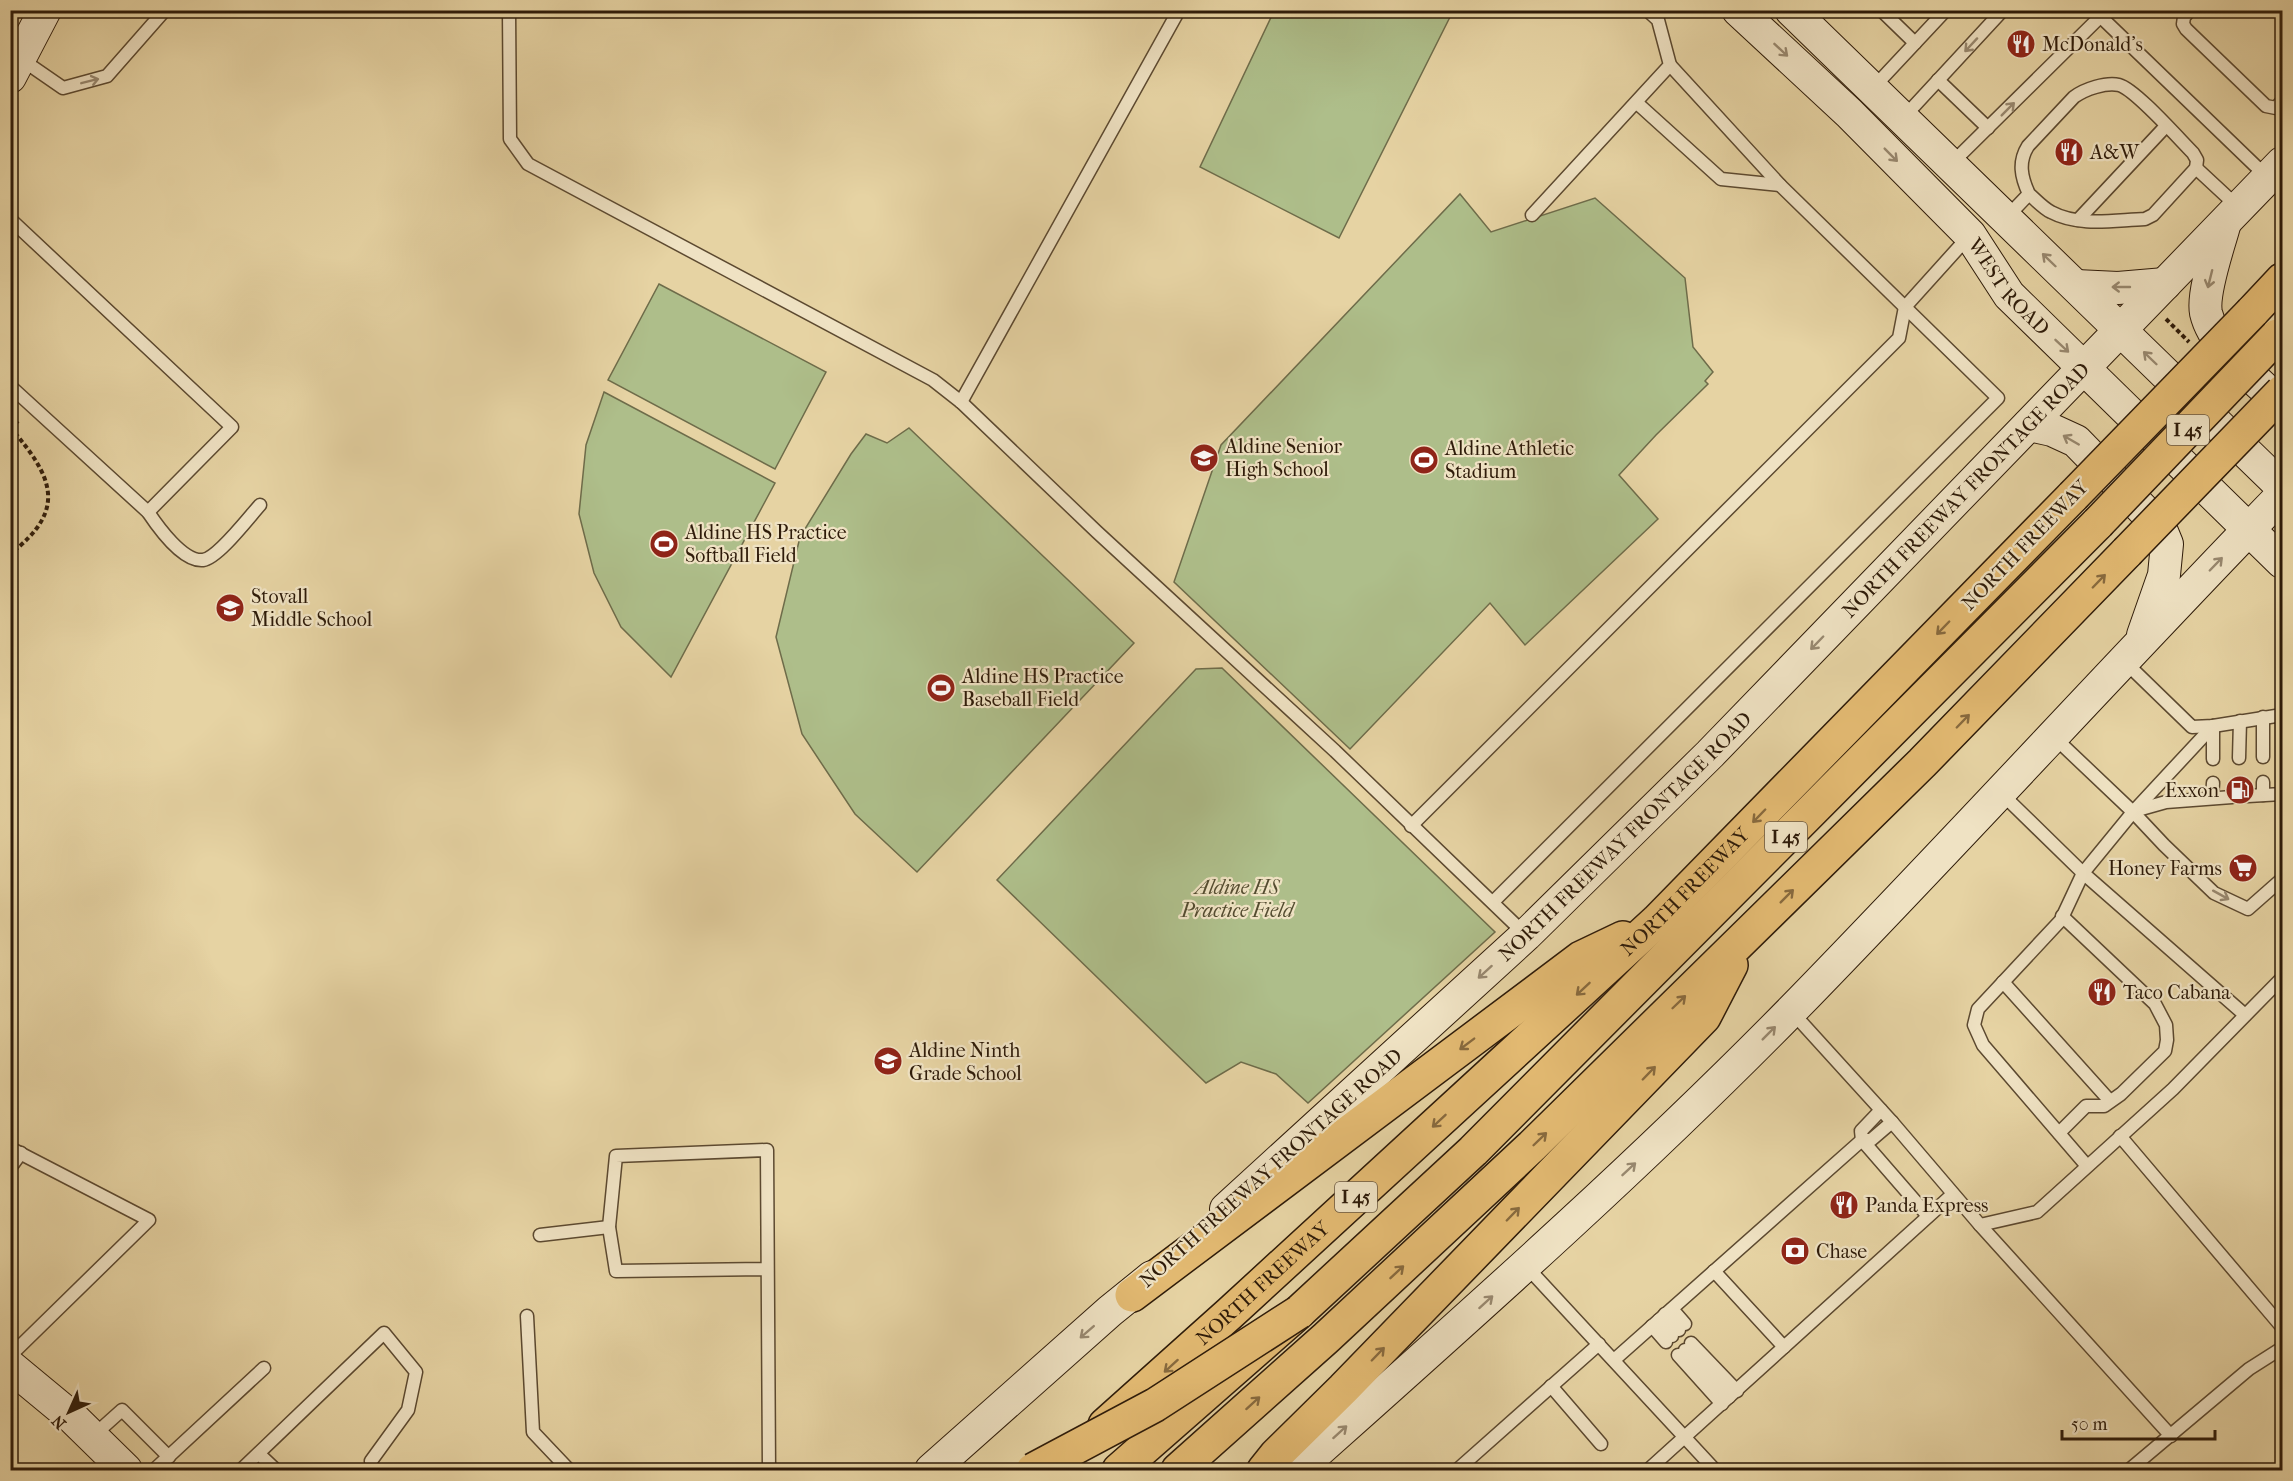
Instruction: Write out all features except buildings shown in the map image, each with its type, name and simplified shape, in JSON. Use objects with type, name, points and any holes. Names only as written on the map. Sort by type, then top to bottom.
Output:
[{"type":"highway","name":"NORTH FREEWAY","points":[[1054,1470],[1229,1314],[1657,921],[2283,280]]},
{"type":"highway","name":"NORTH FREEWAY","points":[[1119,1470],[1299,1312],[1473,1151],[2098,524],[2280,333]]},
{"type":"highway","name":"I 45","points":[[1178,1470],[1326,1338],[1524,1154],[1922,762],[2283,392]]},
{"type":"highway","points":[[1132,1295],[1581,958],[1657,921]]},
{"type":"highway","points":[[1264,1470],[1276,1455],[1360,1372],[1704,1017],[1745,937]]},
{"type":"highway","points":[[1033,1470],[1155,1405],[1299,1312]]},
{"type":"highway","points":[[1171,1470],[1200,1430],[1299,1312]]},
{"type":"main road","points":[[14,63],[45,10]]},
{"type":"main road","name":"WEST ROAD","points":[[1738,10],[1850,113],[1970,235],[2009,295],[2283,562]]},
{"type":"main road","name":"WEST ROAD","points":[[1791,10],[2283,487]]},
{"type":"main road","points":[[1850,113],[1873,88]]},
{"type":"main road","name":"NORTH FREEWAY FRONTAGE ROAD","points":[[931,1470],[1110,1311],[1132,1295],[1526,935],[1710,754],[2275,171]]},
{"type":"main road","points":[[1970,235],[2001,213]]},
{"type":"main road","points":[[2232,215],[2208,289],[2206,312],[2221,344],[2283,405]]},
{"type":"main road","points":[[2076,286],[2118,288],[2165,284]]},
{"type":"main road","points":[[2029,425],[2052,430],[2076,441],[2160,526],[2167,544],[2164,574],[2132,653]]},
{"type":"main road","points":[[1297,1470],[1526,1266],[1674,1127],[1791,1011],[2283,495]]},
{"type":"main road","points":[[10,1366],[74,1419],[126,1470]]},
{"type":"lane","points":[[14,63],[63,88],[107,76],[165,10]]},
{"type":"lane","points":[[509,10],[510,139],[528,164],[933,380],[961,402],[1097,532],[1335,751],[1526,935]]},
{"type":"lane","points":[[961,402],[1179,10]]},
{"type":"lane","points":[[1493,902],[1998,398],[1780,185],[1670,65],[1658,20],[1647,10]]},
{"type":"lane","points":[[1873,88],[1946,10]]},
{"type":"lane","points":[[1903,117],[2003,10]]},
{"type":"lane","points":[[2190,10],[2184,17],[2183,24],[2186,29],[2266,106],[2276,108],[2283,101]]},
{"type":"lane","points":[[1885,12],[1915,43]]},
{"type":"lane","points":[[1951,165],[2103,13],[2275,171]]},
{"type":"lane","points":[[1532,215],[1670,65]]},
{"type":"lane","points":[[1938,80],[1988,128]]},
{"type":"lane","points":[[2109,85],[2127,88],[2193,153],[2197,160],[2196,168],[2152,215],[2145,219],[2078,220],[2067,219],[2049,211],[2029,194],[2023,180],[2021,166],[2023,154],[2074,97],[2082,92],[2109,85]]},
{"type":"lane","points":[[1637,103],[1721,179],[1780,185]]},
{"type":"lane","points":[[2078,220],[2166,126]]},
{"type":"lane","points":[[2196,168],[2232,215]]},
{"type":"lane","points":[[2001,213],[2029,194]]},
{"type":"lane","points":[[10,219],[232,427],[148,513]]},
{"type":"lane","points":[[1412,826],[1899,338],[1905,307],[1970,235]]},
{"type":"lane","points":[[10,386],[148,513],[161,533],[191,558],[204,560],[215,553],[260,506]]},
{"type":"lane","points":[[2132,653],[2192,728],[2283,715]]},
{"type":"lane","points":[[2263,757],[2264,717]]},
{"type":"lane","points":[[2240,721],[2240,758]]},
{"type":"lane","points":[[2213,726],[2213,759]]},
{"type":"lane","points":[[2087,1166],[1983,1045],[1974,1025],[1978,1009],[2062,916],[2083,873],[2133,812],[2213,726]]},
{"type":"lane","points":[[2053,736],[2214,893],[2248,909],[2283,879]]},
{"type":"lane","points":[[2212,798],[2213,783]]},
{"type":"lane","points":[[2248,796],[2263,789],[2283,794]]},
{"type":"lane","points":[[2000,792],[2083,873],[2245,1015]]},
{"type":"lane","points":[[2133,812],[2166,802],[2232,797]]},
{"type":"lane","points":[[2059,1133],[2086,1106],[2104,1106],[2121,1094],[2165,1051],[2167,1040],[2166,1025],[2155,1004],[2062,916]]},
{"type":"lane","points":[[1980,1225],[2037,1212],[2173,1089],[2283,978]]},
{"type":"lane","points":[[2003,982],[2110,1101]]},
{"type":"lane","points":[[1791,1011],[2171,1436]]},
{"type":"lane","points":[[1881,1110],[1861,1131],[1862,1140],[1928,1216]]},
{"type":"lane","points":[[1614,1360],[1862,1140],[1871,1140],[1892,1122]]},
{"type":"lane","points":[[2120,1136],[2283,1327]]},
{"type":"lane","points":[[767,1269],[616,1271],[609,1227],[616,1156],[767,1150],[769,1470]]},
{"type":"lane","points":[[10,1168],[16,1151],[149,1220],[10,1356]]},
{"type":"lane","points":[[1648,1470],[1953,1194]]},
{"type":"lane","points":[[540,1235],[609,1227]]},
{"type":"lane","points":[[1526,1266],[1715,1470]]},
{"type":"lane","points":[[1714,1271],[1784,1347]]},
{"type":"lane","points":[[527,1316],[533,1432],[569,1470]]},
{"type":"lane","points":[[1662,1317],[1676,1333],[1662,1317]]},
{"type":"lane","points":[[241,1470],[384,1333],[416,1372],[408,1410],[371,1461]]},
{"type":"lane","points":[[1457,1470],[1599,1344]]},
{"type":"lane","points":[[1732,1394],[1688,1347],[1732,1394]]},
{"type":"lane","points":[[2129,1470],[2249,1369],[2283,1348]]},
{"type":"lane","points":[[154,1470],[264,1368]]},
{"type":"lane","points":[[1551,1386],[1601,1444]]},
{"type":"lane","points":[[92,1436],[122,1410],[169,1456]]},
{"type":"lane","points":[[259,1454],[276,1470]]},
{"type":"path","points":[[10,554],[30,540],[47,511],[48,483],[31,451],[11,428],[18,421]]},
{"type":"green space","points":[[1274,11],[1453,11],[1339,238],[1200,167]]},
{"type":"green space","name":"Aldine Athletic Stadium","points":[[1460,194],[1491,232],[1595,198],[1685,278],[1693,347],[1713,372],[1705,381],[1708,384],[1619,475],[1658,519],[1525,645],[1490,603],[1350,749],[1174,582],[1221,445]]},
{"type":"green space","points":[[659,284],[826,372],[775,469],[608,380]]},
{"type":"green space","name":"Aldine HS Practice Softball Field","points":[[604,392],[775,483],[671,677],[621,627],[594,573],[579,514],[586,445]]},
{"type":"green space","name":"Aldine HS Practice Baseball Field","points":[[909,428],[1134,643],[917,872],[855,814],[802,734],[776,637],[800,537],[851,454],[866,434],[887,443]]},
{"type":"green space","name":"Aldine HS Practice Field","points":[[1222,668],[1495,932],[1308,1103],[1276,1074],[1241,1062],[1206,1083],[997,880],[1196,669]]},
{"type":"place","name":"McDonald's","points":[[2021,44]]},
{"type":"place","name":"A&W","points":[[2069,152]]},
{"type":"place","name":"Aldine Senior High School","points":[[1204,458]]},
{"type":"place","name":"Aldine Athletic Stadium","points":[[1424,460]]},
{"type":"place","name":"Aldine HS Practice Softball Field","points":[[664,544]]},
{"type":"place","name":"Stovall Middle School","points":[[230,608]]},
{"type":"place","name":"Aldine HS Practice Baseball Field","points":[[941,688]]},
{"type":"place","name":"Exxon","points":[[2240,790]]},
{"type":"place","name":"Honey Farms","points":[[2243,868]]},
{"type":"place","name":"Taco Cabana","points":[[2102,992]]},
{"type":"place","name":"Aldine Ninth Grade School","points":[[888,1061]]},
{"type":"place","name":"Panda Express","points":[[1844,1205]]},
{"type":"place","name":"Chase","points":[[1795,1251]]}]
